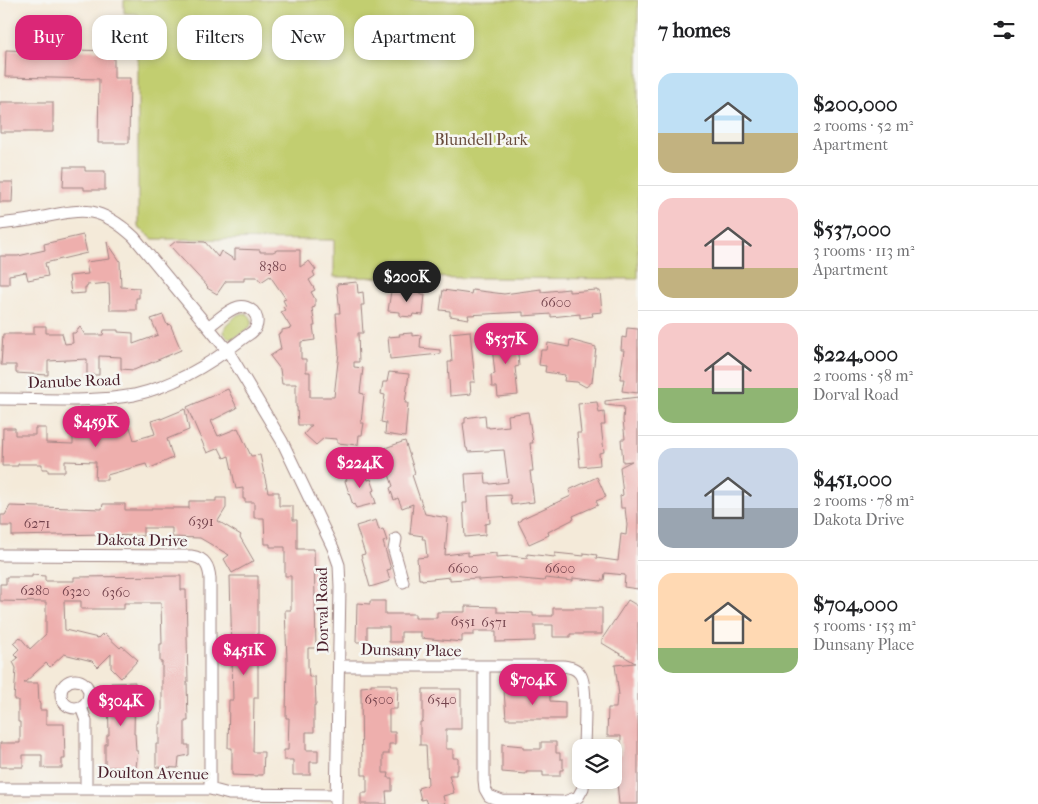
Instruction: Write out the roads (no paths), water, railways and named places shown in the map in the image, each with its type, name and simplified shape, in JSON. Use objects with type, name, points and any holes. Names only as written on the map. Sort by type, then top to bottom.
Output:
[{"type":"street","name":"Dorval Road","points":[[0,224],[66,212],[82,211],[99,214],[120,225],[134,237],[228,351],[282,441],[333,548],[339,565],[336,799]]},
{"type":"street","points":[[209,326],[240,306],[253,310],[257,318],[257,325],[254,330],[228,351]]},
{"type":"street","name":"Danube Road","points":[[0,399],[94,399],[134,394],[179,380],[228,351]]},
{"type":"street","points":[[396,540],[394,550],[403,582]]},
{"type":"street","name":"Dakota Drive","points":[[0,555],[191,556],[202,559],[206,563],[210,579],[210,789]]},
{"type":"street","name":"Dunsany Place","points":[[339,666],[563,666],[583,670],[585,685],[584,739]]},
{"type":"street","name":"Dunsany Place","points":[[484,667],[484,780],[486,799],[559,802],[581,800],[583,789]]},
{"type":"street","points":[[81,707],[86,722],[86,789]]},
{"type":"street","name":"Doulton Avenue","points":[[0,789],[210,789],[229,794],[336,799]]},
{"type":"park label","name":"Blundell Park","points":[[481,139]]}]
